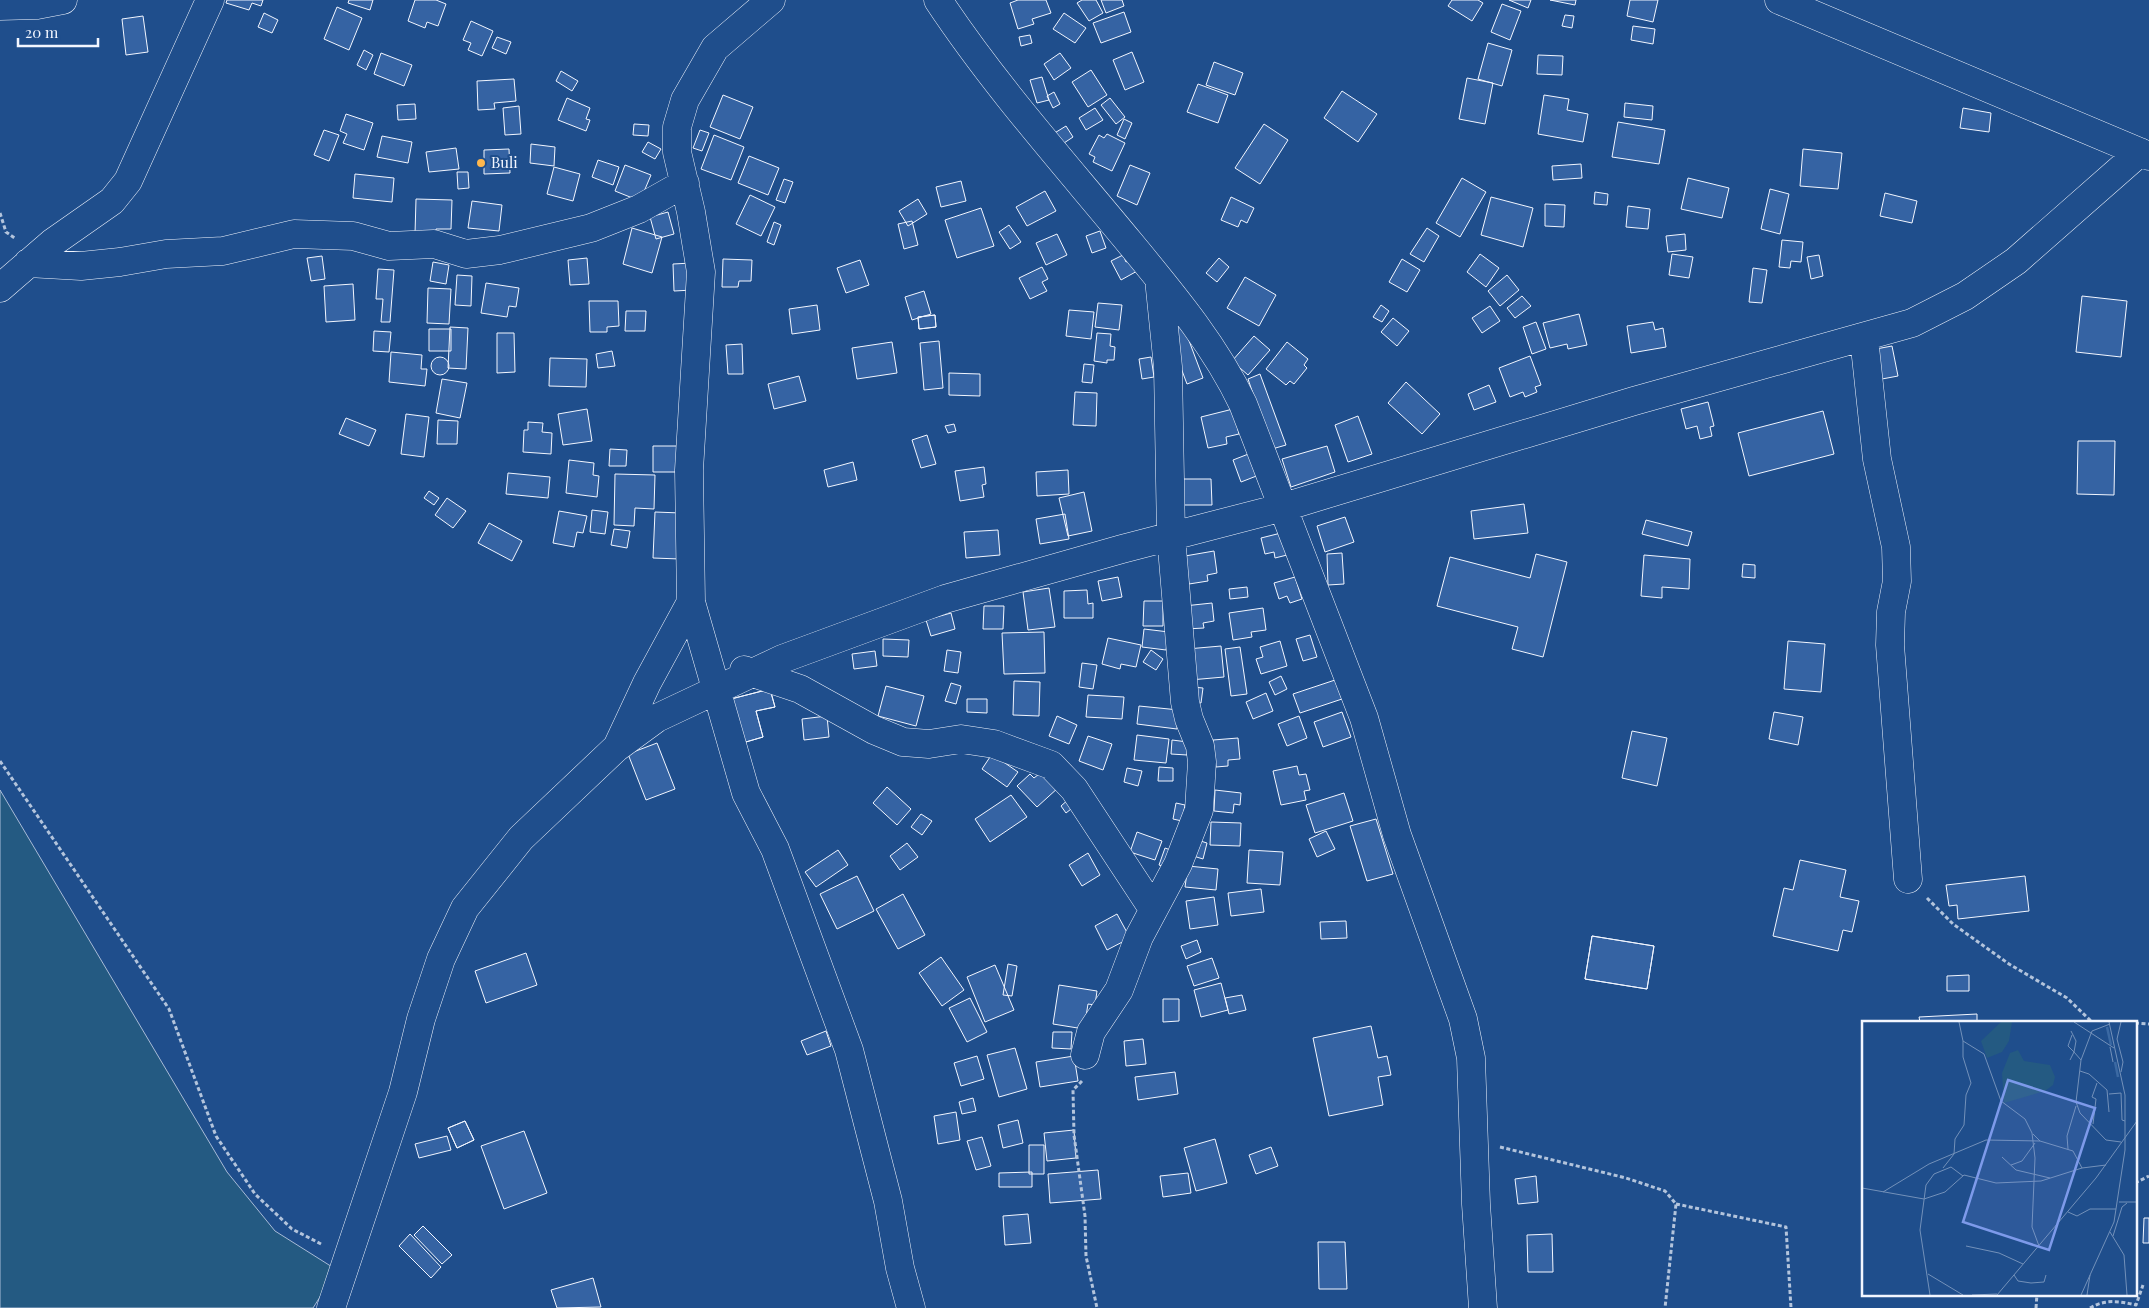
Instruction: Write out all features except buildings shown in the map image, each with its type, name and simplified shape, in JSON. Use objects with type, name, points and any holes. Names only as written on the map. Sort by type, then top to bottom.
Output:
[{"type":"street","points":[[0,6],[36,5],[63,0]]},
{"type":"street","points":[[0,288],[28,263],[112,201],[128,181],[210,0]]},
{"type":"street","points":[[771,0],[715,48],[685,100],[677,127],[677,152],[686,183],[701,272],[689,470],[691,602],[746,793],[775,849],[850,1050],[888,1201],[900,1268],[911,1308]]},
{"type":"street","points":[[938,0],[970,49],[1159,278],[1227,370],[1243,404],[1364,718],[1397,834],[1463,1019],[1471,1058],[1483,1308]]},
{"type":"street","points":[[331,1308],[403,1092],[421,1019],[441,959],[465,908],[520,838],[616,748],[657,718],[782,658],[944,598],[1284,507],[1634,401],[1912,323],[1965,296],[2016,261],[2145,154],[1779,0]]},
{"type":"street","points":[[28,263],[81,266],[166,254],[223,251],[294,234],[353,236],[389,246],[434,244],[466,254],[500,250],[591,228],[639,209],[686,183]]},
{"type":"street","points":[[1086,1055],[1092,1032],[1119,990],[1139,937],[1178,864],[1199,810],[1202,762],[1200,746],[1189,719],[1185,702],[1171,536],[1168,367],[1159,278]]},
{"type":"street","points":[[1864,338],[1877,459],[1896,547],[1897,581],[1892,612],[1890,645],[1908,879]]},
{"type":"street","points":[[616,748],[647,683],[691,602]]},
{"type":"street","points":[[700,636],[716,659],[732,668],[754,672],[800,689],[874,730],[903,742],[929,744],[961,739],[986,743],[1051,765],[1074,789],[1153,909]]},
{"type":"path","points":[[0,760],[169,1009],[216,1136],[255,1194],[292,1229],[347,1258]]},
{"type":"path","points":[[1908,879],[1953,924],[2010,964],[2067,998],[2091,1021]]},
{"type":"path","points":[[2136,1023],[2149,1024]]},
{"type":"path","points":[[1086,1055],[1082,1081],[1073,1090],[1074,1135],[1085,1216],[1086,1256],[1096,1308]]},
{"type":"path","points":[[1474,1146],[1500,1147],[1626,1178],[1665,1191],[1676,1204],[1786,1227],[1791,1308]]},
{"type":"path","points":[[2136,1182],[2149,1176]]},
{"type":"path","points":[[1666,1308],[1676,1204]]},
{"type":"path","points":[[2090,1308],[2100,1302],[2120,1302],[2136,1305],[2143,1285]]},
{"type":"shaded area","points":[[0,790],[227,1172],[275,1231],[337,1270],[313,1308],[0,1308]]},
{"type":"place","name":"Buli","points":[[481,163]]}]
